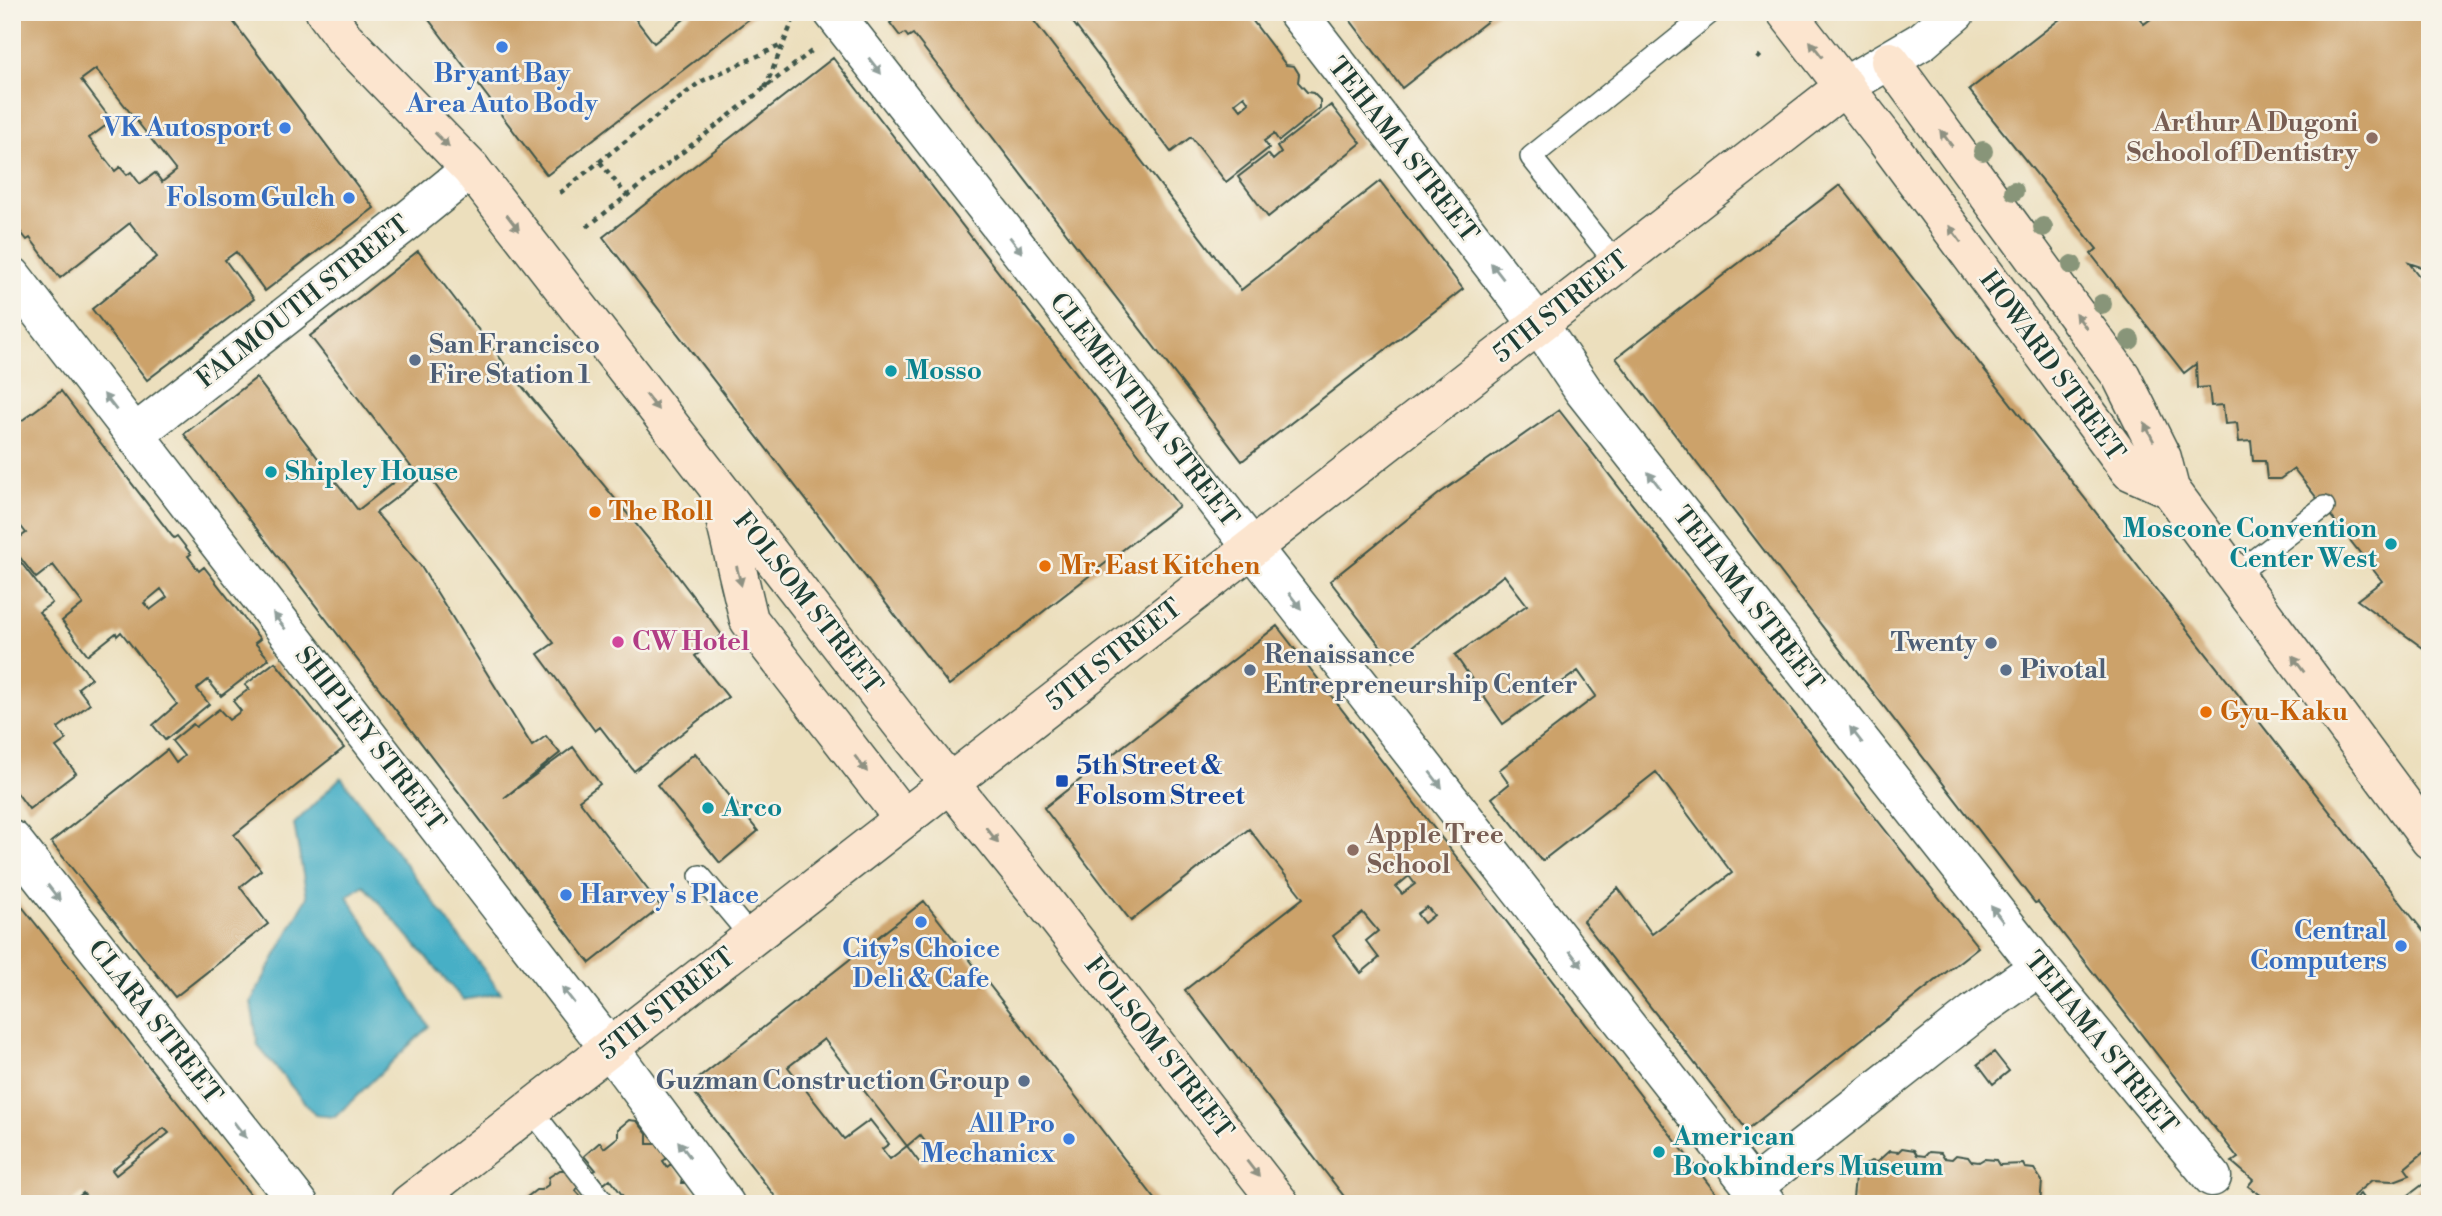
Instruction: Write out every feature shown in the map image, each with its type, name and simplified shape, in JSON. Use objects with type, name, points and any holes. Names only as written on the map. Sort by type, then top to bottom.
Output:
[{"type":"main road","name":"FOLSOM STREET","points":[[325,12],[344,38],[471,169],[1280,1204]]},
{"type":"main road","name":"HOWARD STREET","points":[[1786,12],[1845,86],[2130,471],[2170,489]]},
{"type":"main road","points":[[1890,61],[2121,376],[2162,458],[2170,489],[2430,840]]},
{"type":"main road","name":"5TH STREET","points":[[420,1200],[949,782],[1845,86]]},
{"type":"main road","points":[[717,486],[750,620],[903,818]]},
{"type":"street","name":"TEHAMA STREET","points":[[1297,12],[1539,325],[1583,390],[2039,967],[2212,1177]]},
{"type":"street","name":"5TH STREET","points":[[1845,86],[1922,41],[1956,12]]},
{"type":"street","name":"CLEMENTINA STREET","points":[[839,19],[1760,1195]]},
{"type":"street","name":"FALMOUTH STREET","points":[[135,434],[471,169]]},
{"type":"street","name":"SHIPLEY STREET","points":[[12,276],[610,1049],[725,1204]]},
{"type":"street","name":"CLARA STREET","points":[[12,839],[299,1204]]},
{"type":"street","points":[[1760,1195],[1974,1013],[2039,967]]},
{"type":"lane","points":[[1616,263],[1531,157],[1711,12]]},
{"type":"lane","points":[[2233,577],[2323,508]]},
{"type":"lane","points":[[700,876],[752,939]]},
{"type":"lane","points":[[531,1110],[605,1204]]},
{"type":"path","points":[[764,89],[796,12]]},
{"type":"path","points":[[587,227],[764,89],[839,19]]},
{"type":"path","points":[[560,193],[701,82],[782,46]]},
{"type":"path","points":[[1756,59],[1762,54]]},
{"type":"path","points":[[600,162],[627,196]]},
{"type":"water","points":[[341,777],[501,993],[463,1000],[364,885],[347,896],[429,1026],[335,1117],[315,1115],[258,1046],[251,1002],[307,897],[294,824]]},
{"type":"building","points":[[19,12],[226,12],[374,208],[265,291],[236,252],[225,260],[254,299],[147,380],[92,309],[157,257],[130,223],[60,278],[30,238],[27,240],[12,221],[12,22],[21,15]],"holes":[[[96,69],[176,171],[162,182],[155,173],[140,184],[131,172],[127,175],[120,167],[115,171],[89,138],[112,121],[81,80]]]},
{"type":"building","points":[[423,12],[630,12],[654,43],[693,12],[758,12],[547,175]]},
{"type":"building","points":[[888,12],[1027,12],[1241,290],[1380,181],[1463,289],[1242,461],[913,34],[908,37],[905,33],[900,36],[890,23],[894,20]]},
{"type":"building","points":[[1065,12],[1246,12],[1286,65],[1294,66],[1299,74],[1298,82],[1320,100],[1320,108],[1279,141],[1274,134],[1264,141],[1269,148],[1226,182],[1191,137],[1171,152]],"holes":[[[1244,96],[1249,103],[1241,110],[1235,103]]]},
{"type":"building","points":[[1344,12],[1499,12],[1402,88]]},
{"type":"building","points":[[2069,12],[2135,12],[2144,24],[2160,12],[2430,12],[2430,270],[2409,263],[2430,290],[2430,653],[2357,600],[2382,581],[2294,469],[2280,479],[2267,479],[2265,461],[2253,461],[2251,441],[2239,442],[2237,423],[2225,424],[2223,405],[2211,406],[2209,387],[2197,388],[2196,364],[2184,373],[2091,254],[2097,249],[1969,90]]},
{"type":"building","name":"Mosso","points":[[833,58],[1179,506],[949,685],[603,237]]},
{"type":"building","points":[[1331,105],[1361,143],[1268,217],[1238,177],[1268,154],[1273,160],[1281,153],[1277,147]]},
{"type":"building","points":[[1840,185],[2430,940],[2430,1147],[2405,1168],[2410,1175],[2394,1181],[2372,1180],[2353,1196],[2354,1199],[2360,1194],[2367,1204],[2271,1204],[2266,1197],[2248,1186],[2253,1180],[2232,1162],[2238,1158],[2038,902],[2035,903],[1616,358]]},
{"type":"building","points":[[418,251],[520,384],[665,559],[722,635],[695,656],[728,697],[634,771],[600,727],[595,731],[538,654],[554,643],[427,474],[376,513],[420,565],[532,746],[546,736],[560,753],[504,798],[573,747],[600,784],[579,800],[661,907],[590,963],[184,434],[256,378],[358,510],[412,468],[310,336]]},
{"type":"building","points":[[61,391],[172,536],[177,536],[191,554],[188,556],[199,571],[204,567],[260,639],[255,643],[269,659],[221,696],[208,680],[197,689],[209,704],[165,740],[153,725],[177,704],[121,632],[88,655],[62,621],[83,604],[53,565],[36,578],[12,547],[12,543],[26,533],[12,515],[12,428]],"holes":[[[161,589],[167,597],[150,610],[144,603]]]},
{"type":"building","points":[[1559,410],[1978,947],[1747,1130],[1583,921],[1618,888],[1652,934],[1732,873],[1656,772],[1542,861],[1492,798],[1509,784],[1499,770],[1596,696],[1578,671],[1503,724],[1455,655],[1527,605],[1504,575],[1393,662],[1330,581],[1440,493]]},
{"type":"building","points":[[12,551],[52,603],[39,612],[91,678],[78,688],[90,704],[58,728],[66,740],[56,747],[76,773],[29,809],[12,786]]},
{"type":"building","points":[[1277,626],[1724,1204],[1350,1204],[1185,990],[1303,898],[1249,829],[1131,921],[1044,808]],"holes":[[[1409,876],[1415,884],[1402,894],[1396,887]],[[1427,907],[1434,915],[1424,923],[1417,914]],[[1363,913],[1378,931],[1366,941],[1379,958],[1361,973],[1333,936]]]},
{"type":"building","points":[[275,662],[344,748],[234,835],[261,870],[240,887],[268,924],[175,997],[51,842],[167,750],[176,763],[184,756],[172,741],[193,724],[196,727],[219,709],[229,720],[241,711],[233,701],[249,689],[245,685]]},
{"type":"building","name":"Arco","points":[[695,753],[758,831],[720,863],[657,785]]},
{"type":"building","points":[[12,894],[258,1204],[92,1204],[83,1193],[70,1204],[12,1204]],"holes":[[[164,1128],[169,1133],[116,1175],[112,1170]]]},
{"type":"building","points":[[924,901],[1159,1204],[781,1204],[689,1086]],"holes":[[[824,1039],[907,1146],[890,1159],[882,1149],[889,1144],[870,1120],[844,1139],[788,1067]],[[920,1135],[936,1156],[922,1166],[907,1146]]]},
{"type":"building","points":[[1994,1052],[2009,1071],[1993,1084],[1978,1064]]},
{"type":"building","points":[[629,1120],[637,1121],[647,1134],[647,1144],[656,1144],[667,1158],[663,1161],[667,1167],[671,1164],[682,1177],[681,1183],[687,1183],[697,1196],[692,1201],[694,1204],[629,1204],[610,1179],[604,1184],[593,1172],[596,1170],[584,1156],[600,1142],[604,1148],[618,1137],[618,1129]]},
{"type":"building","points":[[1902,1148],[1914,1150],[1917,1155],[1941,1153],[1944,1158],[1952,1159],[1956,1155],[1979,1162],[1984,1159],[1996,1160],[1999,1165],[2023,1164],[2025,1168],[2034,1169],[2042,1181],[2040,1204],[1857,1204],[1853,1198],[1855,1177],[1862,1172],[1863,1166],[1871,1161],[1877,1162],[1889,1151],[1898,1152]]},
{"type":"building","points":[[560,1170],[569,1170],[579,1182],[576,1191],[588,1204],[527,1204],[527,1197],[548,1185],[549,1177]]},
{"type":"building","points":[[2430,1179],[2430,1204],[2397,1204]]},
{"type":"place","name":"Bryant Bay Area Auto Body","points":[[502,47]]},
{"type":"place","name":"VK Autosport","points":[[285,128]]},
{"type":"place","name":"Arthur A Dugoni School of Dentistry","points":[[2372,138]]},
{"type":"place","name":"Folsom Gulch","points":[[349,198]]},
{"type":"place","name":"San Francisco Fire Station 1","points":[[415,360]]},
{"type":"place","name":"Mosso","points":[[891,371]]},
{"type":"place","name":"Shipley House","points":[[271,472]]},
{"type":"place","name":"The Roll","points":[[595,512]]},
{"type":"place","name":"Moscone Convention Center West","points":[[2391,544]]},
{"type":"place","name":"Mr. East Kitchen","points":[[1045,566]]},
{"type":"place","name":"CW Hotel","points":[[618,642]]},
{"type":"place","name":"Twenty","points":[[1991,643]]},
{"type":"place","name":"Renaissance Entrepreneurship Center","points":[[1250,670]]},
{"type":"place","name":"Pivotal","points":[[2006,670]]},
{"type":"place","name":"Gyu-Kaku","points":[[2206,712]]},
{"type":"place","name":"5th Street & Folsom Street","points":[[1062,781]]},
{"type":"place","name":"Arco","points":[[708,808]]},
{"type":"place","name":"Apple Tree School","points":[[1353,850]]},
{"type":"place","name":"Harvey's Place","points":[[566,895]]},
{"type":"place","name":"City’s Choice Deli & Cafe","points":[[921,922]]},
{"type":"place","name":"Central Computers","points":[[2401,946]]},
{"type":"place","name":"Guzman Construction Group","points":[[1024,1081]]},
{"type":"place","name":"All Pro Mechanicx","points":[[1069,1139]]},
{"type":"place","name":"American Bookbinders Museum","points":[[1659,1152]]}]
